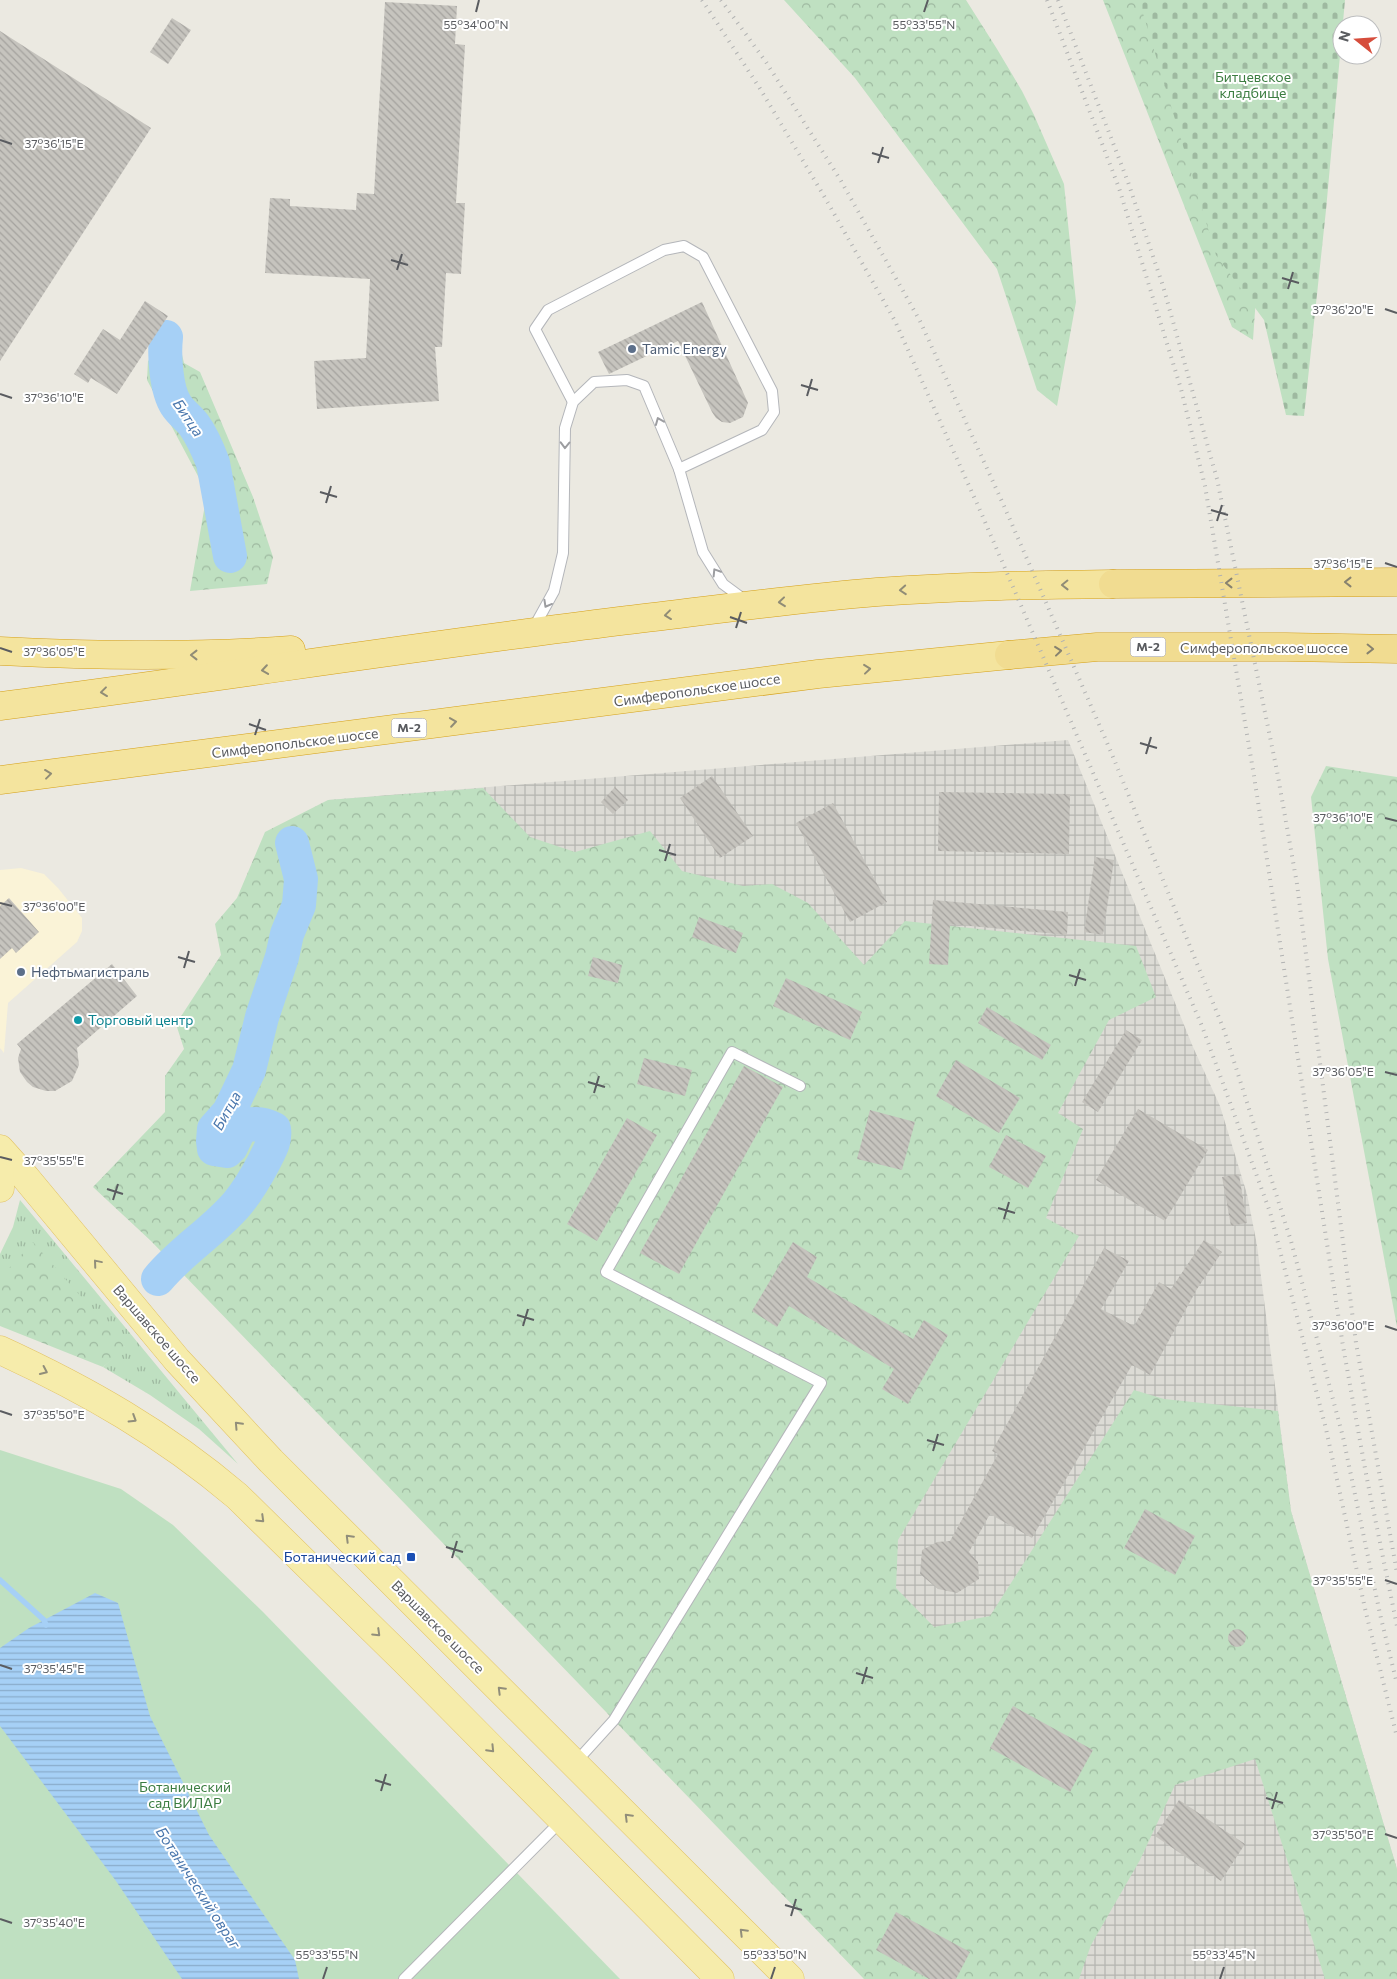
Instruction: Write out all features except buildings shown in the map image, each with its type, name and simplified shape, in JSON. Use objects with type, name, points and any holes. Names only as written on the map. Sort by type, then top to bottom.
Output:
[{"type":"highway","points":[[0,706],[186,682],[532,632],[751,605],[876,592],[952,587],[1397,582]]},
{"type":"highway","points":[[0,651],[118,655],[216,655],[504,636]]},
{"type":"highway","name":"Симферопольское шоссе","points":[[0,780],[818,674],[1010,655],[1097,647],[1397,649]]},
{"type":"main road","name":"Варшавское шоссе","points":[[0,1149],[197,1381],[272,1461],[790,1979]]},
{"type":"main road","points":[[0,1177],[0,1188]]},
{"type":"main road","points":[[0,1350],[62,1379],[123,1413],[212,1474],[237,1496],[406,1662],[720,1979]]},
{"type":"lane","points":[[573,402],[535,329],[548,310],[664,250],[684,246],[703,256],[772,391],[774,412],[762,430],[678,469]]},
{"type":"lane","points":[[532,632],[554,591],[563,553],[565,428],[573,402],[594,382],[627,380],[644,386],[678,469],[703,552],[723,584],[751,605]]},
{"type":"lane","points":[[574,1763],[614,1720],[821,1384],[606,1272],[732,1052],[800,1086]]},
{"type":"lane","points":[[404,1979],[562,1821]]},
{"type":"shaded area","points":[[1068,740],[1193,1047],[1220,1106],[1247,1194],[1257,1245],[1291,1511],[1397,1869],[1397,1979],[864,1979],[328,800]]},
{"type":"shaded area","name":"Нефтьмагистраль","points":[[21,868],[44,874],[58,888],[82,918],[82,931],[77,942],[8,1003],[4,1053],[0,1048],[0,870]]},
{"type":"green space","points":[[784,0],[966,0],[1022,91],[1064,184],[1076,302],[1057,406],[1037,390],[997,269],[855,78]]},
{"type":"green space","points":[[1103,0],[1294,0],[1271,81],[1253,340],[1232,327]]},
{"type":"green space","name":"Битцевское кладбище","points":[[1139,0],[1345,0],[1344,15],[1332,15],[1332,65],[1339,65],[1304,416],[1286,415],[1264,320],[1216,255]]},
{"type":"green space","points":[[177,334],[184,363],[200,372],[253,497],[273,557],[267,584],[190,591],[207,493],[147,380],[148,361]]},
{"type":"green space","points":[[1326,766],[1397,777],[1397,1327],[1328,959],[1311,797]]},
{"type":"green space","points":[[483,788],[530,837],[575,852],[650,831],[682,871],[743,886],[772,884],[808,903],[864,965],[905,921],[1136,946],[1156,997],[1109,1020],[1058,1113],[1083,1129],[1046,1218],[1079,1236],[898,1540],[896,1588],[934,1627],[990,1616],[1134,1390],[1164,1399],[1278,1411],[1291,1511],[1397,1869],[1397,1979],[1325,1979],[1255,1759],[1175,1785],[1140,1860],[1091,1945],[1079,1979],[864,1979],[151,1241],[93,1187],[165,1112],[165,1076],[184,1049],[176,1024],[221,955],[215,924],[237,898],[265,832],[328,800]]},
{"type":"green space","points":[[20,1200],[238,1464],[199,1429],[150,1395],[103,1367],[125,1347],[0,1278],[0,1254],[13,1227]]},
{"type":"green space","points":[[33,1242],[126,1348],[103,1367],[0,1326],[0,1278]]},
{"type":"green space","name":"Ботанический сад ВИЛАР","points":[[0,1450],[121,1489],[173,1525],[263,1612],[620,1979],[0,1979]]},
{"type":"water","points":[[95,1593],[118,1603],[150,1716],[209,1835],[295,1960],[299,1979],[182,1979],[116,1881],[0,1726],[0,1648],[29,1628]]},
{"type":"waterway","name":"Битца","points":[[166,337],[165,353],[170,391],[180,411],[192,422],[200,434],[213,463],[230,556]]},
{"type":"waterway","name":"Битца","points":[[158,1279],[237,1204],[255,1178],[273,1142],[274,1129],[266,1125],[257,1124],[240,1128],[231,1147],[227,1151],[214,1149],[213,1141],[214,1129],[229,1112],[249,1070],[262,1017],[282,957],[287,934],[299,905],[301,879],[292,843]]},
{"type":"waterway","name":"Ботанический овраг","points":[[0,1580],[44,1620],[46,1625]]},
{"type":"railway","points":[[702,0],[759,87],[895,321],[979,508],[1202,1026],[1270,1212],[1326,1429],[1366,1613],[1397,1737]]},
{"type":"railway","points":[[721,0],[766,62],[841,181],[920,321],[1004,506],[1111,752],[1224,1030],[1291,1241],[1343,1437],[1380,1614],[1397,1684]]},
{"type":"railway","points":[[1047,0],[1119,188],[1181,389],[1205,486],[1253,770],[1343,1346],[1366,1474],[1397,1626]]},
{"type":"railway","points":[[1058,0],[1128,182],[1163,286],[1217,479],[1277,771],[1297,884],[1356,1343],[1397,1573]]},
{"type":"place","name":"Tamic Energy","points":[[632,349]]},
{"type":"place","name":"Нефтьмагистраль","points":[[21,972]]},
{"type":"place","name":"Торговый центр","points":[[78,1020]]},
{"type":"place","name":"Ботанический сад","points":[[411,1557]]}]
